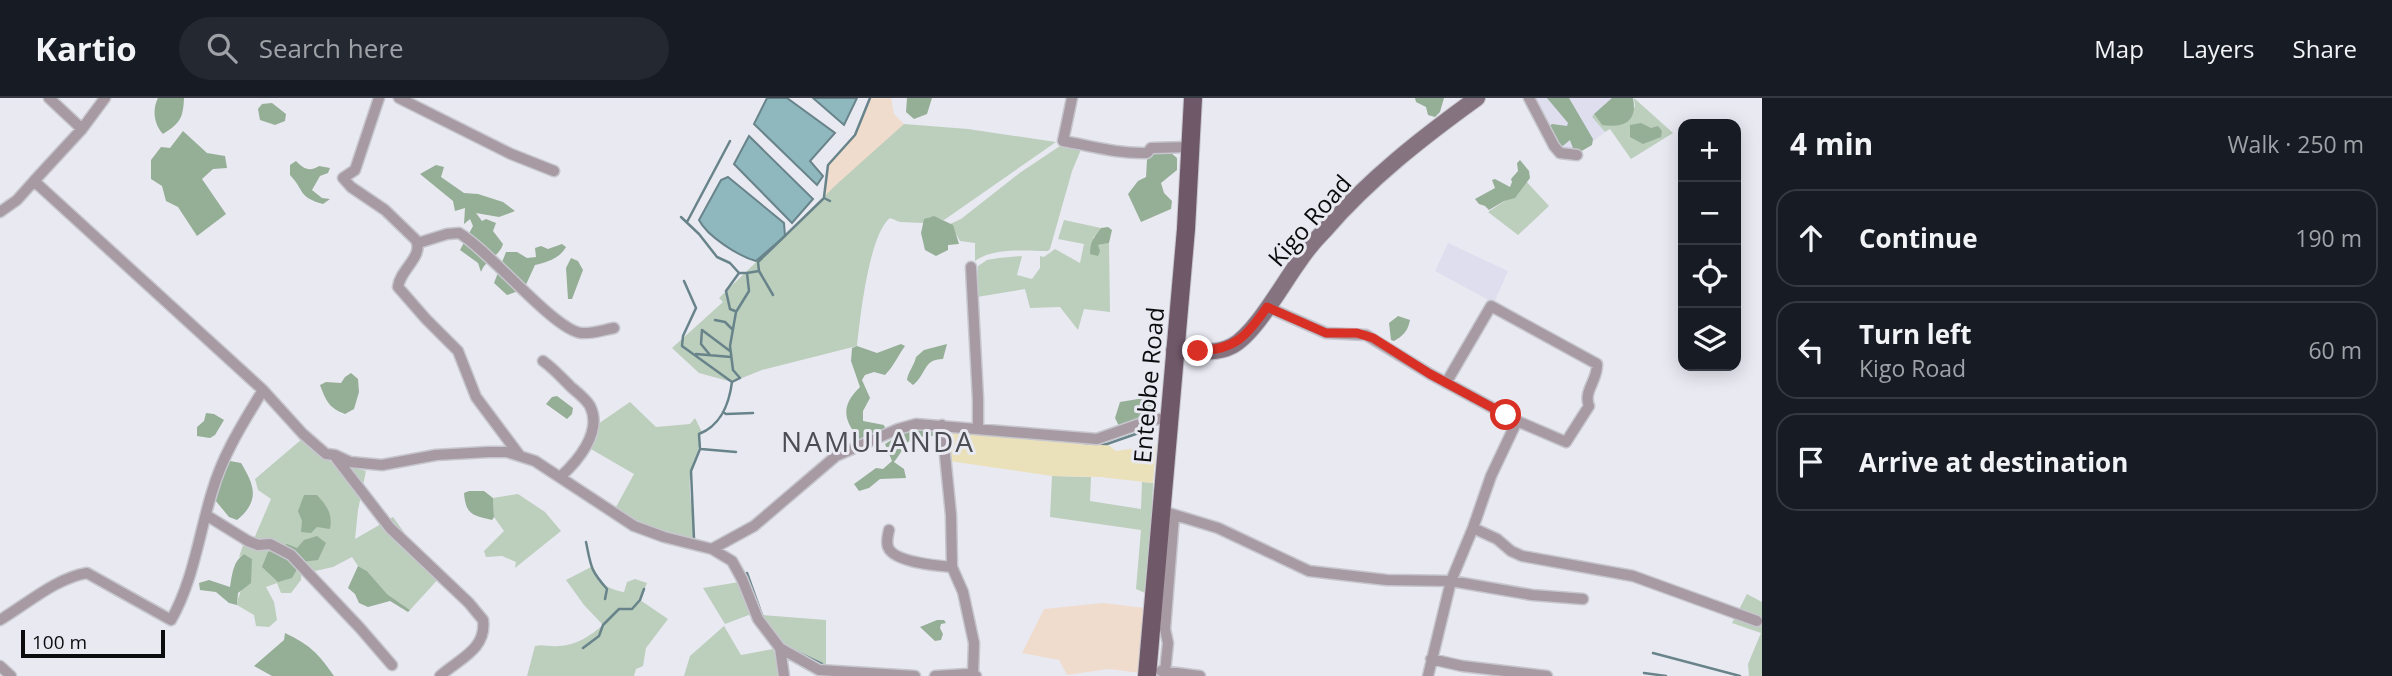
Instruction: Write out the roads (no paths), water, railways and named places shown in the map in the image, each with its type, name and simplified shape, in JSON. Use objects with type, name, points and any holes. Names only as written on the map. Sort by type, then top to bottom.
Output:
[{"type":"main road","name":"Entebbe Road","points":[[1154,672],[1168,513],[1169,418],[1186,229],[1193,98]]},
{"type":"street","points":[[50,98],[82,130]]},
{"type":"street","points":[[0,212],[17,200],[82,130],[105,98]]},
{"type":"street","points":[[379,98],[355,170],[343,178],[351,187],[385,210],[418,243],[418,253],[400,276],[398,287],[458,351],[476,397],[520,456]]},
{"type":"street","points":[[399,98],[511,154],[554,171]]},
{"type":"street","points":[[1072,98],[1063,141],[1107,151],[1135,153],[1147,153],[1151,148],[1190,147]]},
{"type":"street","name":"Kigo Road","points":[[1174,350],[1212,351],[1231,346],[1257,322],[1300,260],[1357,195],[1434,130],[1477,98]]},
{"type":"street","points":[[1529,98],[1554,146],[1560,153],[1577,155]]},
{"type":"street","points":[[34,181],[263,390],[314,445],[326,454],[349,463],[382,465],[436,455],[488,452],[520,456],[546,467],[634,526],[712,549],[736,565],[758,619],[771,639],[780,648],[819,670],[915,676]]},
{"type":"street","points":[[418,243],[447,233],[459,233],[572,330],[588,333],[614,328]]},
{"type":"street","points":[[971,267],[978,429]]},
{"type":"street","points":[[1267,307],[1326,333],[1366,335],[1446,383],[1517,421],[1566,442],[1589,406],[1587,394],[1598,374],[1597,364],[1491,306],[1446,383]]},
{"type":"street","points":[[543,361],[586,401],[592,410],[589,442],[573,466],[560,477]]},
{"type":"street","points":[[0,620],[44,592],[77,575],[87,573],[171,621],[185,591],[212,489],[230,444],[263,390]]},
{"type":"street","points":[[712,549],[754,526],[836,456],[916,424],[1097,439],[1151,420],[1169,418]]},
{"type":"street","points":[[1428,676],[1451,580],[1491,476],[1517,421]]},
{"type":"street","points":[[935,676],[975,676],[973,638],[963,592],[952,567],[951,515],[942,425]]},
{"type":"street","points":[[335,456],[390,528],[469,603],[483,620],[483,638],[478,646],[440,676]]},
{"type":"street","points":[[1168,513],[1218,528],[1308,571],[1387,580],[1451,580],[1532,595],[1584,599]]},
{"type":"street","points":[[205,515],[248,541],[258,545],[270,544],[291,555],[392,666]]},
{"type":"street","points":[[1473,528],[1497,539],[1522,556],[1633,576],[1757,621]]},
{"type":"street","points":[[889,530],[887,545],[889,551],[895,555],[926,564],[952,567]]},
{"type":"street","points":[[780,648],[784,676]]},
{"type":"street","points":[[1432,659],[1462,666],[1547,676]]},
{"type":"street","points":[[0,666],[11,676]]},
{"type":"street","points":[[813,676],[832,671]]},
{"type":"street","points":[[1154,672],[1200,676]]},
{"type":"waterway","points":[[824,197],[828,165],[855,135],[870,98]]},
{"type":"waterway","points":[[687,222],[730,141]]},
{"type":"waterway","points":[[747,273],[759,271],[758,262],[824,198],[830,201]]},
{"type":"waterway","points":[[681,217],[717,257],[730,263],[739,273],[747,273],[749,291],[736,312],[730,346],[733,370],[740,378],[732,382],[729,399],[718,420],[699,434],[700,449],[691,471],[694,539]]},
{"type":"waterway","points":[[759,271],[773,295]]},
{"type":"waterway","points":[[735,311],[730,309],[726,291],[739,273]]},
{"type":"waterway","points":[[684,281],[696,308],[683,336],[682,346],[732,382]]},
{"type":"waterway","points":[[715,320],[725,322],[732,329]]},
{"type":"waterway","points":[[702,330],[730,351]]},
{"type":"waterway","points":[[702,330],[701,344],[710,355]]},
{"type":"waterway","points":[[696,354],[731,357]]},
{"type":"waterway","points":[[723,412],[753,413]]},
{"type":"waterway","points":[[1084,443],[1107,444],[1153,428]]},
{"type":"waterway","points":[[701,449],[736,452]]},
{"type":"waterway","points":[[586,542],[592,567],[607,589],[605,599]]},
{"type":"waterway","points":[[747,573],[763,618]]},
{"type":"waterway","points":[[583,648],[599,636],[603,625],[619,609],[632,609],[640,600],[644,589]]},
{"type":"waterway","points":[[797,652],[822,664]]},
{"type":"waterway","points":[[1653,653],[1740,676]]},
{"type":"waterway","points":[[1644,673],[1666,676]]},
{"type":"district","name":"NAMULANDA","points":[[878,441]]}]
